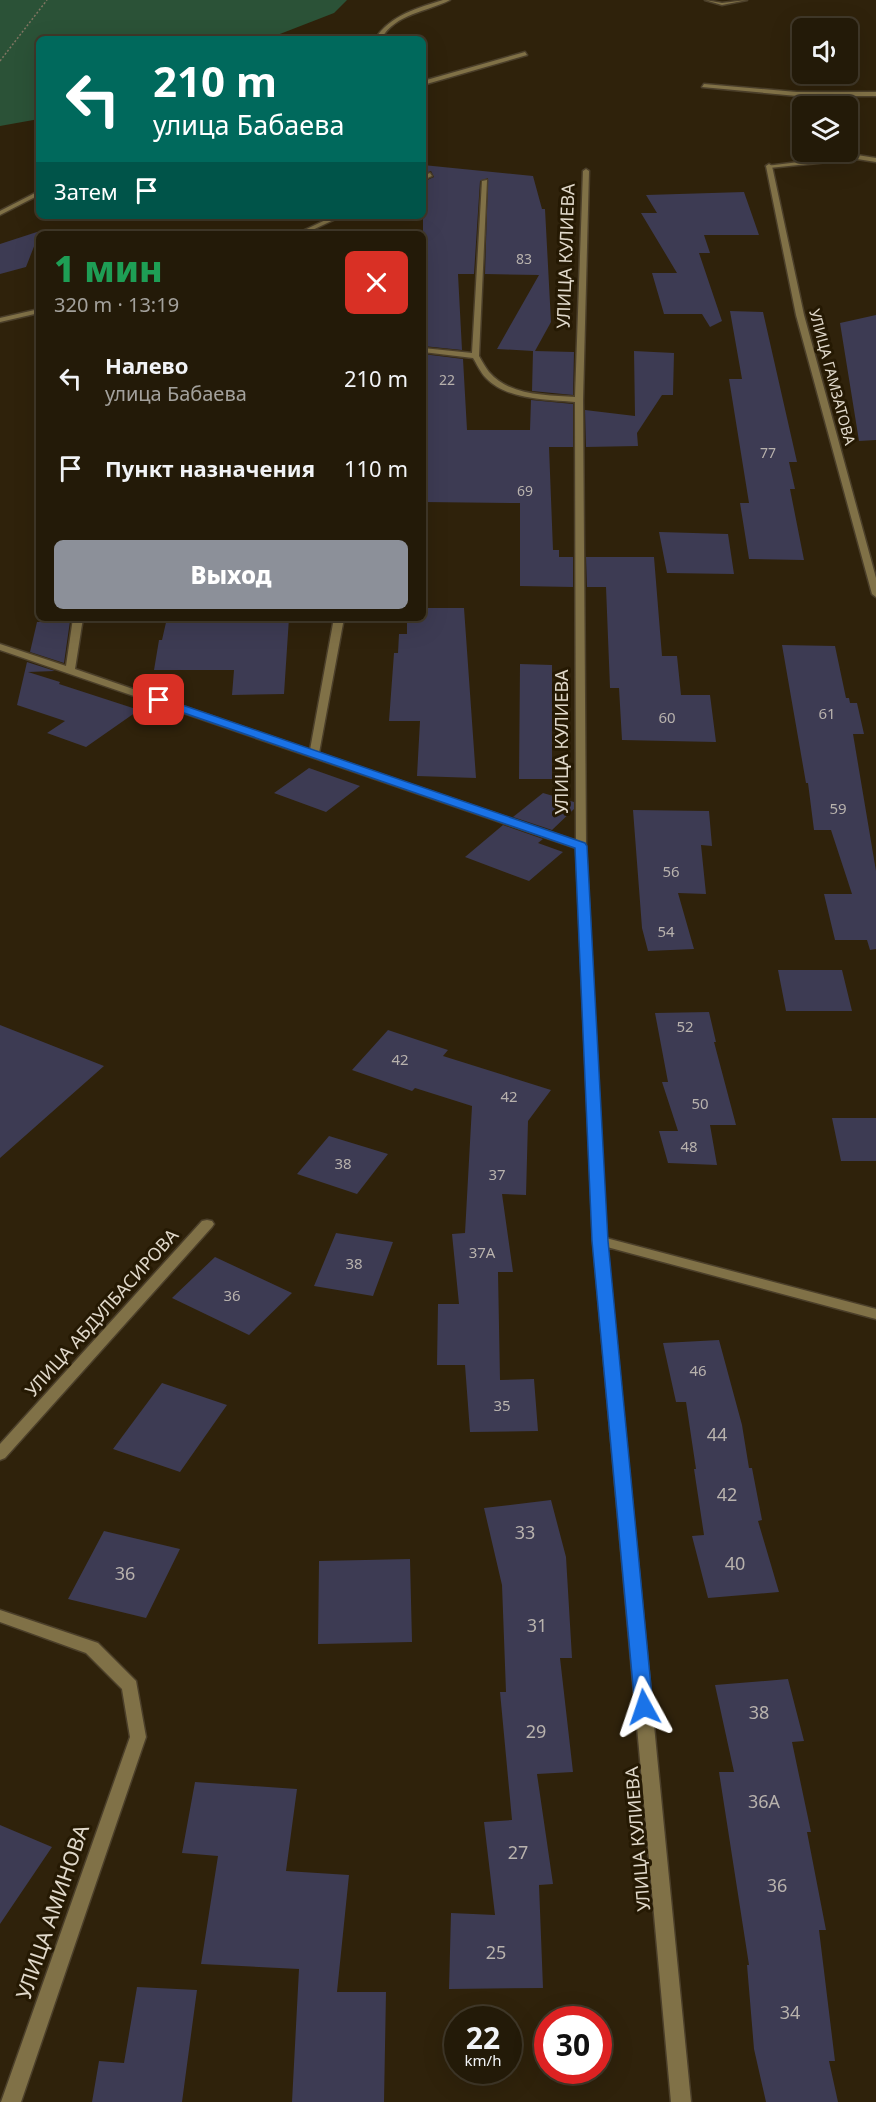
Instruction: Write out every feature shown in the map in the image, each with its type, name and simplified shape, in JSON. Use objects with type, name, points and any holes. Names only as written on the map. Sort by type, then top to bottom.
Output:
[{"type":"street","points":[[379,36],[408,13],[448,0]]},
{"type":"street","points":[[707,0],[734,4],[746,0]]},
{"type":"street","points":[[426,82],[525,54]]},
{"type":"street","points":[[704,86],[797,94],[876,94]]},
{"type":"street","name":"УЛИЦА ГАМЗАТОВА","points":[[876,160],[857,157],[769,166],[800,315],[876,594]]},
{"type":"street","name":"УЛИЦА КУЛИЕВА","points":[[586,171],[579,400],[581,846],[600,1241],[681,2102]]},
{"type":"street","points":[[426,177],[430,175]]},
{"type":"street","points":[[485,181],[475,356],[488,376],[507,388],[538,396],[579,400]]},
{"type":"street","points":[[0,213],[36,195]]},
{"type":"street","points":[[306,231],[332,219]]},
{"type":"street","points":[[0,320],[36,311]]},
{"type":"street","points":[[426,350],[475,356]]},
{"type":"street","points":[[70,670],[78,621]]},
{"type":"street","points":[[314,754],[338,621]]},
{"type":"street","points":[[0,647],[581,846]]},
{"type":"street","name":"УЛИЦА АБДУЛБАСИРОВА","points":[[0,1454],[207,1224]]},
{"type":"street","points":[[600,1241],[876,1314]]},
{"type":"street","name":"УЛИЦА АМИНОВА","points":[[0,1616],[92,1648],[130,1686],[138,1737],[12,2102]]},
{"type":"path","points":[[0,61],[46,0]]},
{"type":"green space","points":[[0,0],[347,0],[334,13],[275,36],[36,36],[36,120],[0,126]]},
{"type":"building","points":[[426,165],[533,176],[542,209],[545,209],[551,322],[535,351],[574,352],[573,395],[532,391],[533,351],[497,349],[539,275],[485,274],[488,178],[480,181],[474,274],[458,274],[462,350],[426,346],[426,231],[423,231],[423,219],[426,219],[426,181],[434,177],[431,171],[426,173]]},
{"type":"building","points":[[744,192],[759,235],[704,235],[710,253],[699,253],[722,321],[710,327],[702,314],[664,314],[652,273],[677,273],[641,213],[657,213],[646,195]]},
{"type":"building","points":[[36,232],[36,241],[26,267],[0,274],[0,244]]},
{"type":"building","points":[[730,311],[763,312],[797,462],[789,462],[795,489],[790,489],[804,560],[749,559],[740,503],[749,503],[729,379],[742,379]]},
{"type":"building","points":[[876,315],[876,440],[859,441],[840,323]]},
{"type":"building","points":[[634,351],[674,353],[673,395],[662,395],[637,433],[638,446],[586,447],[585,410],[635,416]]},
{"type":"building","points":[[426,354],[463,359],[467,430],[530,430],[531,400],[573,404],[573,447],[549,447],[553,550],[559,550],[559,557],[573,557],[573,587],[520,586],[520,503],[426,502]]},
{"type":"building","points":[[659,532],[728,534],[734,574],[667,573]]},
{"type":"building","points":[[586,557],[654,557],[662,656],[677,656],[681,695],[710,695],[716,742],[622,740],[619,688],[610,688],[606,587],[587,587]]},
{"type":"building","points":[[426,608],[464,608],[476,778],[417,776],[420,721],[389,721],[394,653],[398,653],[399,634],[407,634],[407,621],[426,621]]},
{"type":"building","points":[[70,621],[64,663],[30,652],[37,622]]},
{"type":"building","points":[[166,621],[289,621],[284,694],[232,695],[234,670],[154,670],[159,640],[162,640]]},
{"type":"building","points":[[782,645],[835,646],[846,698],[849,698],[850,703],[857,703],[864,734],[853,734],[876,871],[876,949],[870,950],[867,940],[835,940],[824,894],[852,894],[831,830],[814,830],[808,783],[806,783]]},
{"type":"building","points":[[27,662],[55,671],[28,672],[139,710],[86,747],[47,733],[65,721],[17,705]]},
{"type":"building","points":[[520,664],[552,665],[552,779],[519,779]]},
{"type":"building","points":[[309,768],[360,786],[326,812],[274,793]]},
{"type":"building","points":[[543,793],[574,802],[574,809],[552,830],[513,817]]},
{"type":"building","points":[[633,810],[709,811],[712,846],[701,845],[706,894],[678,893],[694,949],[648,951],[642,928]]},
{"type":"building","points":[[503,825],[543,839],[538,843],[563,852],[529,881],[465,857]]},
{"type":"building","points":[[778,970],[842,970],[852,1011],[786,1011]]},
{"type":"building","points":[[709,1012],[716,1042],[714,1042],[736,1125],[710,1125],[717,1165],[668,1163],[659,1131],[678,1131],[662,1082],[668,1082],[655,1013]]},
{"type":"building","points":[[0,1025],[104,1066],[0,1158]]},
{"type":"building","points":[[388,1030],[448,1050],[443,1056],[551,1090],[528,1121],[526,1195],[502,1194],[513,1272],[498,1272],[500,1380],[534,1379],[538,1431],[470,1432],[465,1365],[437,1365],[438,1304],[459,1304],[452,1234],[465,1233],[472,1106],[415,1088],[412,1091],[352,1070]]},
{"type":"building","points":[[832,1118],[876,1118],[876,1161],[841,1161]]},
{"type":"building","points":[[329,1136],[388,1154],[357,1194],[297,1174]]},
{"type":"building","points":[[336,1233],[393,1242],[373,1296],[314,1286]]},
{"type":"building","points":[[215,1257],[292,1293],[249,1335],[172,1298]]},
{"type":"building","points":[[719,1340],[742,1425],[749,1468],[752,1468],[762,1520],[758,1521],[779,1592],[708,1598],[692,1536],[704,1535],[686,1402],[676,1402],[663,1343]]},
{"type":"building","points":[[162,1383],[227,1405],[180,1472],[113,1449]]},
{"type":"building","points":[[551,1500],[566,1557],[572,1658],[560,1658],[573,1772],[537,1774],[553,1884],[539,1885],[543,1988],[449,1989],[451,1913],[495,1915],[484,1822],[512,1820],[500,1692],[506,1692],[502,1585],[484,1508]]},
{"type":"building","points":[[104,1531],[180,1549],[146,1618],[68,1599]]},
{"type":"building","points":[[410,1559],[412,1642],[318,1644],[319,1561]]},
{"type":"building","points":[[788,1679],[804,1741],[792,1742],[811,1832],[807,1832],[826,1930],[819,1930],[835,2061],[829,2061],[838,2102],[766,2102],[754,2049],[747,1965],[749,1965],[719,1772],[734,1772],[715,1685]]},
{"type":"building","points":[[195,1782],[297,1789],[286,1871],[349,1875],[337,1992],[386,1992],[384,2102],[292,2102],[299,1969],[201,1964],[218,1856],[182,1853]]},
{"type":"building","points":[[0,1825],[52,1847],[0,1924]]},
{"type":"building","points":[[137,1987],[197,1990],[182,2102],[92,2102],[99,2061],[124,2063]]},
{"type":"route","points":[[159,700],[581,846],[600,1241],[644,1707]]}]
